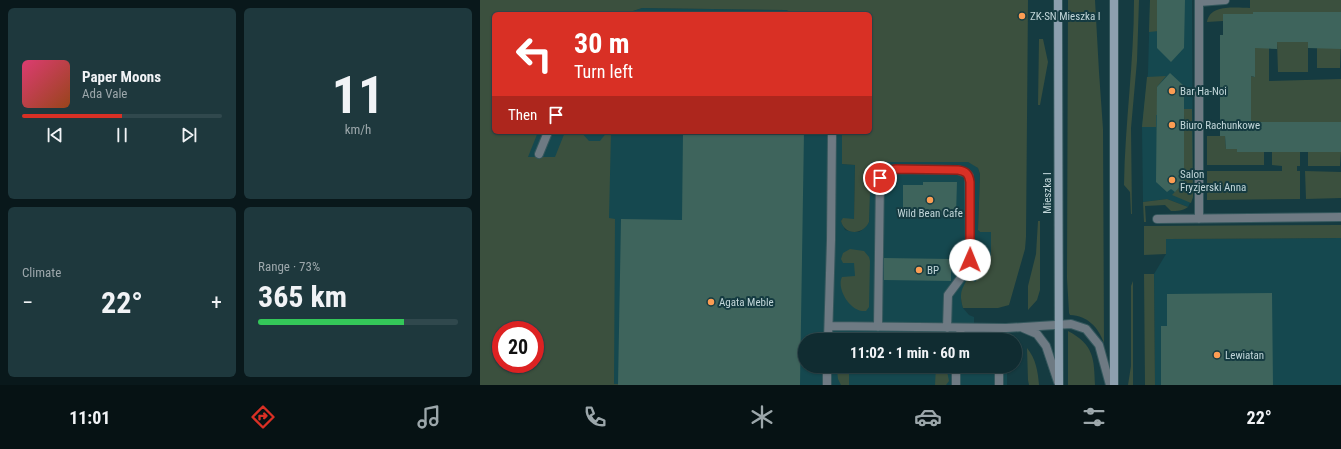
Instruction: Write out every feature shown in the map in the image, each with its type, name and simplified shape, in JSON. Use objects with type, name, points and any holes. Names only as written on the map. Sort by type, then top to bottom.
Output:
[{"type":"street","name":"Mieszka I","points":[[1058,0],[1059,385]]},
{"type":"street","points":[[1114,0],[1114,385]]},
{"type":"lane","points":[[1200,219],[1199,1],[1225,0]]},
{"type":"lane","points":[[539,154],[547,134]]},
{"type":"lane","points":[[828,333],[832,134]]},
{"type":"lane","points":[[878,327],[880,178],[886,171],[896,169],[958,170],[966,172],[969,176],[970,182],[970,260],[966,271],[948,295],[947,328]]},
{"type":"lane","points":[[1157,219],[1341,218]]},
{"type":"lane","points":[[829,326],[1022,328],[1071,324],[1086,330],[1099,345],[1110,385]]},
{"type":"lane","points":[[960,333],[961,328]]},
{"type":"lane","points":[[1022,328],[1037,334],[1046,346],[1059,385]]},
{"type":"lane","points":[[827,373],[827,385]]},
{"type":"lane","points":[[956,373],[956,385]]},
{"type":"lane","points":[[999,373],[999,385]]},
{"type":"shaded area","points":[[1150,0],[1192,0],[1193,197],[1188,207],[1167,199],[1143,202],[1142,127],[1148,73]]},
{"type":"shaded area","points":[[642,8],[786,10],[791,12],[630,12]]},
{"type":"shaded area","points":[[529,134],[842,134],[842,164],[855,165],[854,219],[843,219],[841,221],[845,230],[859,232],[869,222],[870,162],[968,162],[974,165],[978,168],[980,174],[978,230],[980,232],[991,232],[991,256],[979,256],[978,258],[983,262],[983,270],[975,283],[968,278],[961,300],[963,308],[969,315],[974,317],[974,333],[798,333],[798,373],[1007,373],[1007,385],[588,385],[596,157],[528,157]]},
{"type":"shaded area","points":[[1341,238],[1341,385],[1155,385],[1154,274],[1166,254],[1165,239]]},
{"type":"green space","points":[[480,0],[1028,0],[1025,249],[1009,305],[998,308],[963,308],[961,299],[961,292],[968,278],[975,282],[983,271],[979,269],[983,262],[978,256],[991,256],[991,232],[980,232],[978,230],[980,174],[978,168],[968,162],[871,162],[869,222],[863,229],[854,232],[843,226],[841,221],[843,218],[854,219],[855,165],[842,164],[842,134],[872,134],[872,12],[791,12],[786,10],[642,8],[630,12],[492,12],[492,134],[537,134],[528,157],[555,157],[564,134],[583,134],[589,141],[600,141],[605,134],[611,134],[609,218],[615,219],[614,384],[619,384],[480,385]]},
{"type":"green space","points":[[1068,0],[1095,0],[1103,129],[1104,343],[1099,332],[1092,323],[1082,318],[1070,315],[1069,313],[1067,278]]},
{"type":"green space","points":[[1134,0],[1139,0],[1137,61],[1131,128],[1131,214],[1130,192],[1124,185],[1133,46]]},
{"type":"green space","points":[[1150,0],[1159,0],[1157,3],[1157,19],[1160,19],[1159,31],[1149,32]]},
{"type":"green space","points":[[1250,0],[1341,0],[1341,12],[1254,12],[1253,14],[1224,14],[1223,21],[1207,22],[1209,16],[1213,12],[1224,8],[1250,8]]},
{"type":"green space","points":[[1039,39],[1043,39],[1048,62],[1040,105],[1038,105]]},
{"type":"green space","points":[[1253,42],[1269,42],[1269,81],[1341,79],[1341,122],[1251,122],[1251,76],[1254,77]]},
{"type":"green space","points":[[1277,42],[1308,42],[1308,72],[1278,72]]},
{"type":"green space","points":[[1317,42],[1341,42],[1340,68],[1317,68]]},
{"type":"green space","points":[[1166,76],[1157,87],[1159,115],[1156,115],[1156,127],[1142,127],[1147,77]]},
{"type":"green space","points":[[1182,109],[1192,109],[1193,197],[1191,203],[1172,195],[1184,182],[1184,166],[1182,166],[1184,138],[1181,134],[1185,130]]},
{"type":"green space","points":[[1207,136],[1225,136],[1226,149],[1237,149],[1237,152],[1264,152],[1264,165],[1207,165]]},
{"type":"green space","points":[[1272,152],[1300,152],[1300,166],[1297,166],[1297,171],[1300,171],[1300,199],[1207,200],[1207,171],[1282,171],[1282,166],[1272,165]]},
{"type":"green space","points":[[1308,152],[1341,152],[1340,166],[1308,166]]},
{"type":"green space","points":[[1305,171],[1341,172],[1341,198],[1306,199]]},
{"type":"green space","points":[[1167,199],[1188,207],[1178,211],[1171,211],[1165,205],[1145,206],[1146,222],[1144,222],[1143,202]]},
{"type":"green space","points":[[1038,221],[1040,221],[1040,290],[1037,300],[1028,310],[1028,286],[1036,254]]},
{"type":"green space","points":[[1341,225],[1341,238],[1166,239],[1166,254],[1144,255],[1144,226]]},
{"type":"green space","points":[[850,249],[864,251],[869,257],[869,307],[866,311],[860,311],[850,304],[841,287],[842,277],[855,276],[854,263],[843,263],[841,259],[843,253]]},
{"type":"green space","points":[[1144,274],[1154,274],[1155,385],[1145,385]]},
{"type":"green space","points":[[1133,281],[1133,385],[1128,385],[1131,366],[1131,286]]},
{"type":"green space","points":[[1068,331],[1077,336],[1088,347],[1091,353],[1094,367],[1095,385],[1068,385]]},
{"type":"green space","points":[[1027,348],[1033,357],[1036,366],[1039,385],[1029,385]]},
{"type":"green space","points":[[837,373],[849,373],[849,385],[841,385]]},
{"type":"green space","points":[[936,373],[947,373],[949,381],[946,385],[935,385]]},
{"type":"building","points":[[1157,0],[1185,0],[1184,48],[1171,62],[1157,48]]},
{"type":"building","points":[[1253,12],[1341,12],[1341,49],[1308,48],[1308,42],[1277,42],[1277,49],[1255,48],[1255,77],[1251,76],[1251,122],[1341,122],[1341,152],[1237,152],[1237,149],[1226,149],[1225,136],[1220,136],[1220,35],[1223,35],[1223,14],[1253,14]]},
{"type":"building","points":[[1170,73],[1184,86],[1184,182],[1175,192],[1171,189],[1167,192],[1156,182],[1157,87]]},
{"type":"building","name":"Agata Meble","points":[[683,134],[804,134],[801,333],[798,333],[798,373],[800,373],[800,385],[618,385],[621,219],[682,220]]},
{"type":"building","name":"Wild Bean Cafe","points":[[923,182],[957,182],[956,215],[903,215],[903,185],[923,185]]},
{"type":"building","points":[[884,258],[951,259],[951,281],[884,280]]},
{"type":"building","name":"Lewiatan","points":[[1272,293],[1273,385],[1161,385],[1161,326],[1167,326],[1167,294]]},
{"type":"place","name":"ZK-SN Mieszka I","points":[[1022,16]]},
{"type":"place","name":"Bar Ha-Noi","points":[[1172,91]]},
{"type":"place","name":"Biuro Rachunkowe","points":[[1172,125]]},
{"type":"place","name":"Salon Fryzjerski Anna","points":[[1172,180]]},
{"type":"place","name":"Wild Bean Cafe","points":[[930,200]]},
{"type":"place","name":"BP","points":[[919,270]]},
{"type":"place","name":"Agata Meble","points":[[711,302]]},
{"type":"place","name":"Lewiatan","points":[[1217,355]]},
{"type":"route","points":[[880,178],[886,171],[896,169],[958,170],[966,172],[969,176],[970,182],[970,260]]}]
